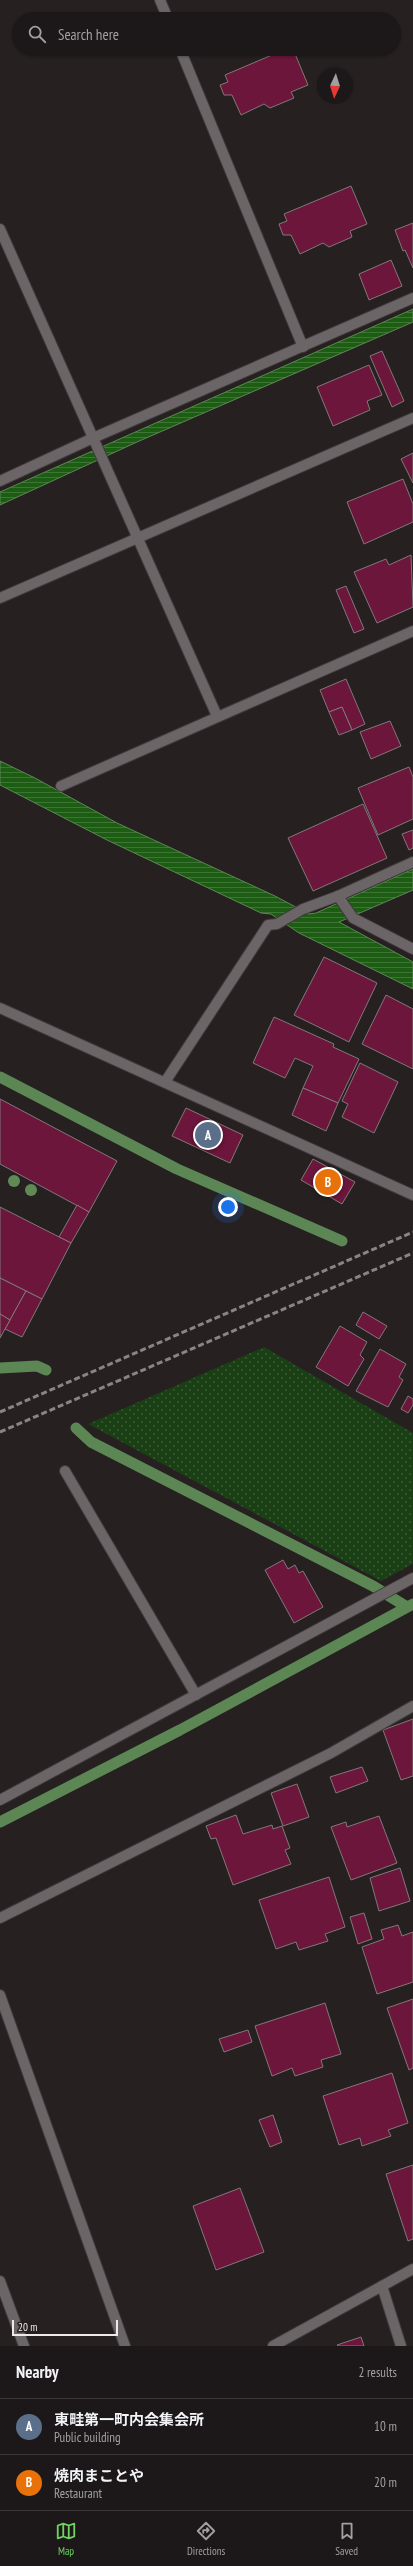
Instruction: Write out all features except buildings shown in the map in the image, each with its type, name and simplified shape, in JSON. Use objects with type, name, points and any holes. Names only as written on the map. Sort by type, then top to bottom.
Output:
[{"type":"street","points":[[160,0],[165,12]]},
{"type":"street","points":[[183,56],[303,347]]},
{"type":"street","points":[[0,229],[217,716]]},
{"type":"street","points":[[0,481],[93,438],[413,298]]},
{"type":"street","points":[[0,598],[413,418]]},
{"type":"street","points":[[61,786],[413,631]]},
{"type":"street","points":[[165,1082],[268,925],[277,924],[303,909],[339,898],[413,862]]},
{"type":"street","points":[[339,898],[352,918],[413,949]]},
{"type":"street","points":[[0,1008],[413,1195]]},
{"type":"street","points":[[65,1471],[196,1695]]},
{"type":"street","points":[[0,1800],[413,1578]]},
{"type":"street","points":[[0,1918],[317,1760],[413,1706]]},
{"type":"street","points":[[0,1995],[125,2346]]},
{"type":"street","points":[[273,2346],[413,2269]]},
{"type":"street","points":[[0,2281],[24,2346]]},
{"type":"street","points":[[382,2286],[401,2346]]},
{"type":"shaded area","points":[[413,309],[413,322],[137,442],[0,505],[0,492]]},
{"type":"shaded area","points":[[0,761],[35,778],[117,823],[275,896],[309,914],[316,913],[413,869],[413,890],[339,922],[413,962],[413,989],[299,933],[271,914],[261,913],[107,840],[0,785]]},
{"type":"shaded area","points":[[264,1347],[413,1433],[413,1564],[381,1581],[88,1424]]},
{"type":"waterway","points":[[0,1077],[177,1169],[342,1241]]},
{"type":"waterway","points":[[0,1368],[37,1366],[46,1370]]},
{"type":"waterway","points":[[76,1428],[91,1442],[373,1586],[407,1607]]},
{"type":"waterway","points":[[0,1822],[180,1730],[413,1604]]},
{"type":"railway","points":[[0,1412],[413,1232]]},
{"type":"railway","points":[[0,1432],[413,1253]]},
{"type":"place","name":"東畦第一町内会集会所","points":[[208,1135]]},
{"type":"place","name":"焼肉まことや","points":[[328,1182]]}]
